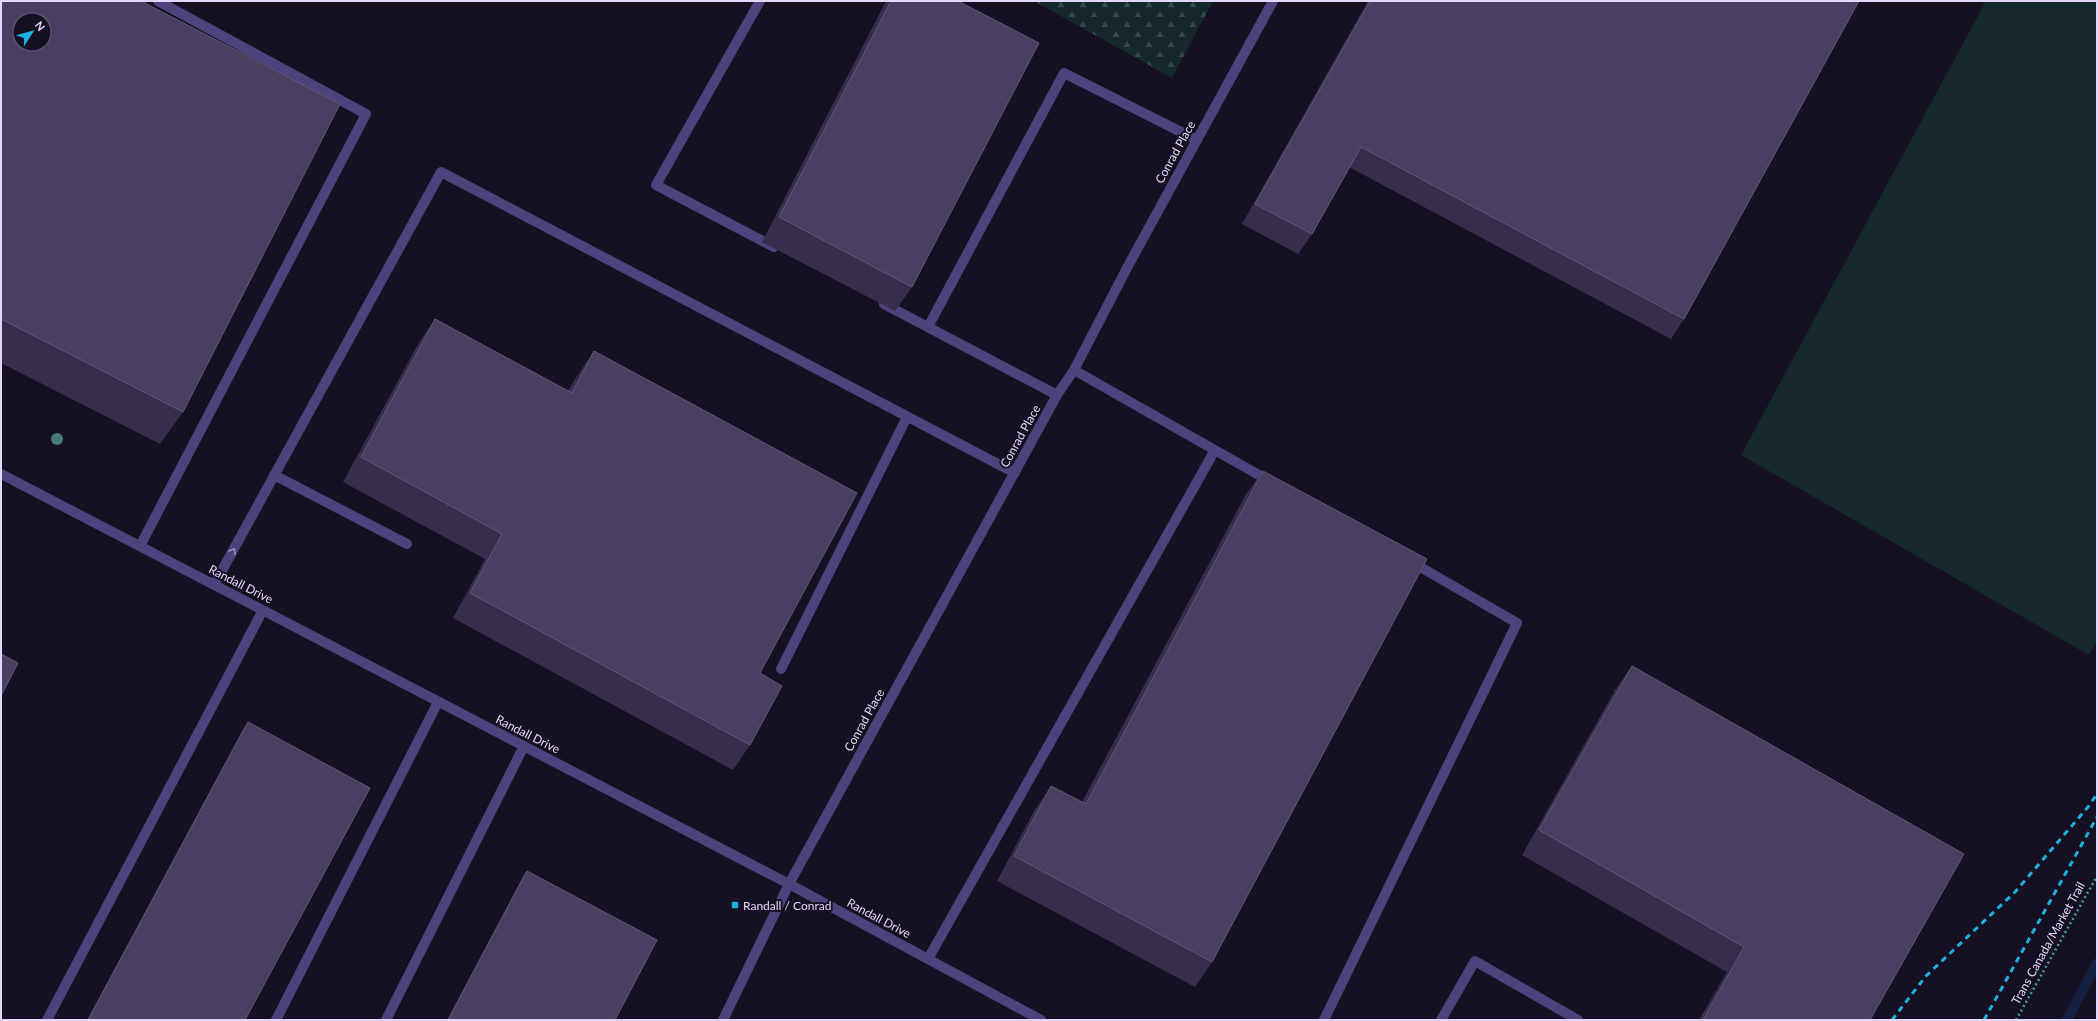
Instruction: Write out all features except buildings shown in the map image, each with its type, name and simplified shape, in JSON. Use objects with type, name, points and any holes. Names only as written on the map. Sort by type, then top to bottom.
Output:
[{"type":"street","points":[[140,546],[366,114],[158,1]]},
{"type":"street","points":[[760,1],[656,185],[782,251]]},
{"type":"street","name":"Conrad Place","points":[[723,1020],[789,884],[1057,395],[1074,370],[1273,1]]},
{"type":"street","points":[[928,327],[1064,73],[1197,140]]},
{"type":"street","points":[[214,585],[441,172],[907,417],[1015,472]]},
{"type":"street","points":[[872,298],[1057,395]]},
{"type":"street","points":[[1074,370],[1283,489]]},
{"type":"street","points":[[781,669],[907,417]]},
{"type":"street","points":[[928,959],[1215,450]]},
{"type":"street","name":"Randall Drive","points":[[1,474],[789,884],[1041,1020]]},
{"type":"street","points":[[274,475],[407,544]]},
{"type":"street","points":[[1324,1020],[1517,623],[1400,556]]},
{"type":"street","points":[[47,1020],[263,610]]},
{"type":"street","points":[[276,1020],[438,702]]},
{"type":"street","points":[[386,1020],[524,746]]},
{"type":"street","points":[[1441,1020],[1475,961],[1578,1020]]},
{"type":"path","name":"Trans Canada/Market Trail","points":[[2016,1020],[2097,876]]},
{"type":"green space","points":[[1034,1],[1213,1],[1172,78]]},
{"type":"green space","points":[[1986,1],[2097,1],[2097,641],[2089,655],[1741,455]]},
{"type":"waterway","points":[[2067,1020],[2097,963]]},
{"type":"railway","points":[[1892,1020],[1926,976],[2015,892],[2088,807],[2097,794]]},
{"type":"railway","points":[[1984,1020],[2097,817]]},
{"type":"place","name":"Randall / Conrad","points":[[735,905]]}]
